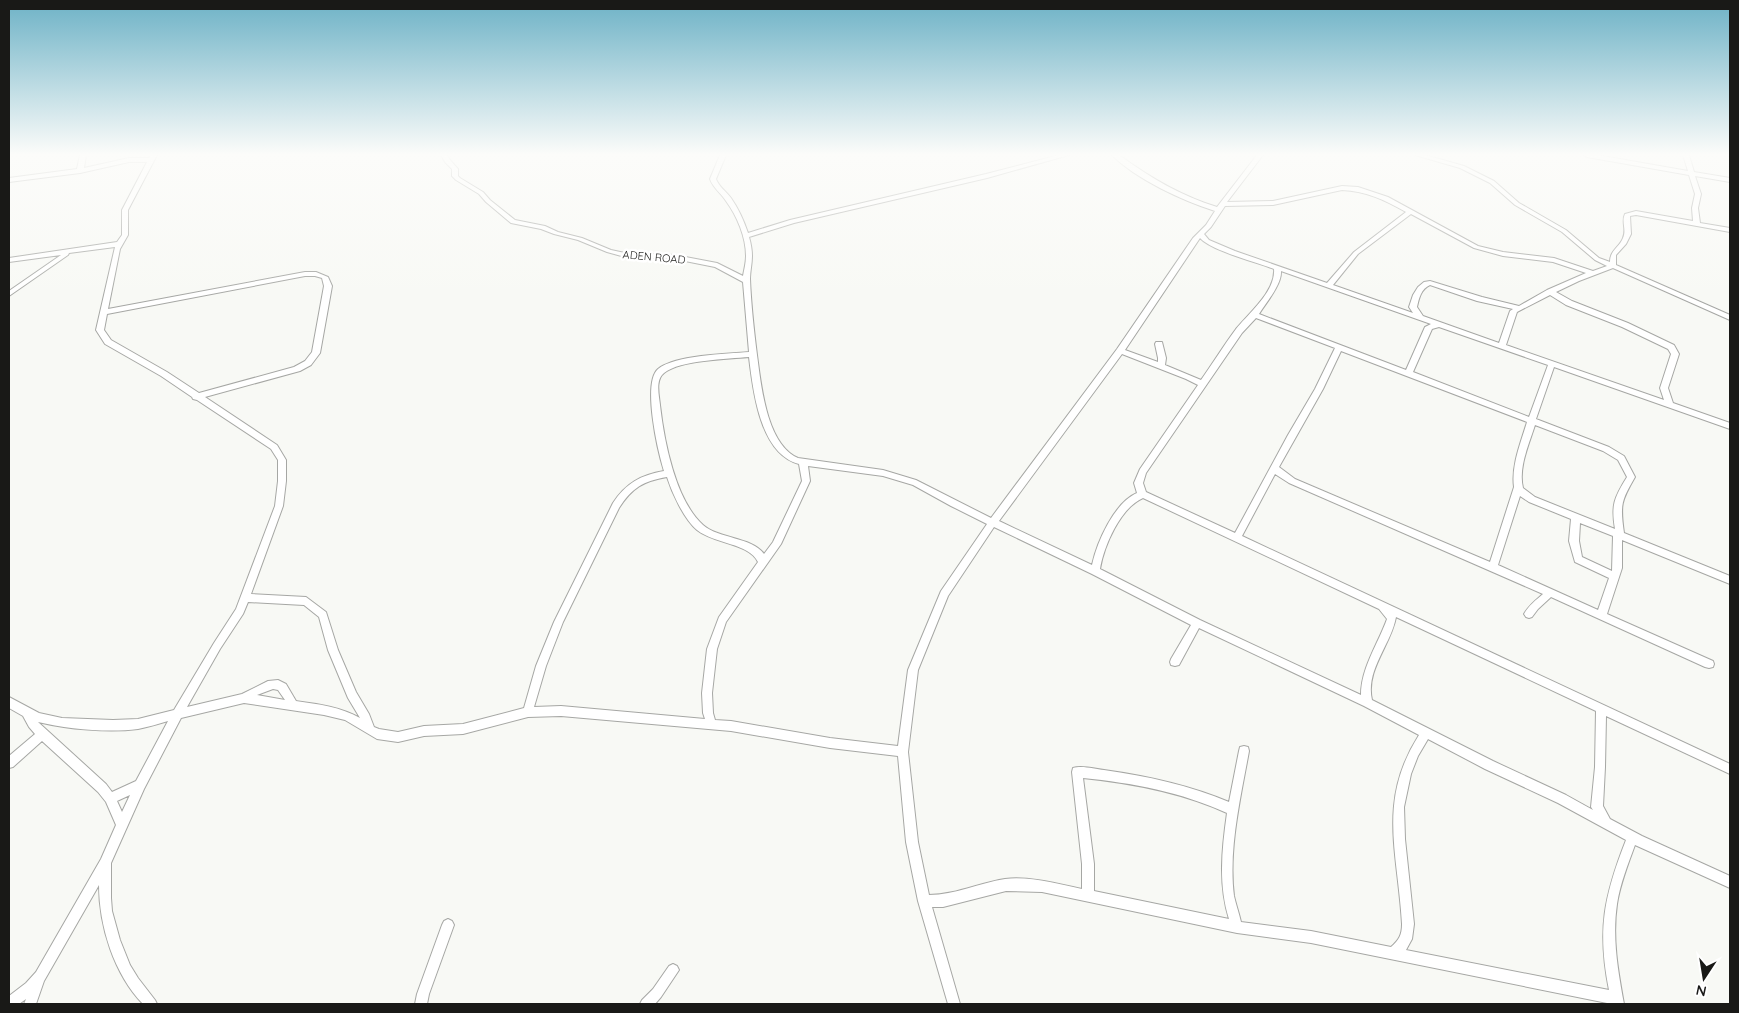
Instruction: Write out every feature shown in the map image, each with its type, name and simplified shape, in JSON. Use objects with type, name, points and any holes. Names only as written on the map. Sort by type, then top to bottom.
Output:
[{"type":"street","points":[[30,1004],[40,976],[116,842],[140,785],[217,646],[240,611],[279,506],[282,482],[282,460],[274,448],[164,374],[108,342],[100,330],[120,244],[124,235],[125,210],[129,202]]},
{"type":"street","name":"ADEN ROAD","points":[[490,202],[513,222],[543,227],[625,255],[675,257],[717,265],[747,281]]},
{"type":"street","points":[[729,202],[747,236],[749,256],[747,281],[760,402],[768,429],[790,458],[803,462],[901,477],[1095,571],[1197,623],[1368,703],[1562,799],[1632,838],[1730,882]]},
{"type":"street","points":[[747,236],[796,220],[873,202]]},
{"type":"street","points":[[1209,202],[1221,207],[1276,202]]},
{"type":"street","points":[[954,1004],[924,900],[912,842],[903,752],[913,670],[944,594],[993,522],[1120,351],[1190,247],[1209,226],[1225,202]]},
{"type":"street","points":[[1393,202],[1476,247],[1503,254],[1554,260],[1592,273]]},
{"type":"street","points":[[1515,202],[1564,230],[1585,250],[1613,266],[1730,318]]},
{"type":"street","points":[[1696,202],[1697,224]]},
{"type":"street","points":[[1329,285],[1356,253],[1410,212]]},
{"type":"street","points":[[1613,266],[1613,255],[1628,237],[1630,226],[1626,218],[1627,215],[1636,213],[1730,230]]},
{"type":"street","points":[[1201,234],[1207,241],[1217,246],[1730,426]]},
{"type":"street","points":[[9,260],[120,244]]},
{"type":"street","points":[[9,294],[70,252]]},
{"type":"street","points":[[1502,346],[1514,311],[1550,292],[1592,273],[1613,266]]},
{"type":"street","points":[[1277,267],[1276,282],[1255,315],[1239,331],[1143,471],[1138,480],[1138,489],[1143,494],[1730,769]]},
{"type":"street","points":[[104,312],[305,274],[316,274],[325,277],[328,286],[316,353],[308,363],[288,372],[196,397]]},
{"type":"street","points":[[1421,317],[1413,307],[1420,288],[1424,283],[1430,283],[1480,299],[1519,308]]},
{"type":"street","points":[[1550,292],[1568,303],[1625,325],[1671,347],[1674,354],[1664,388],[1668,404]]},
{"type":"street","points":[[1255,315],[1606,449],[1620,458],[1627,466],[1632,477],[1619,497],[1617,516],[1619,535],[1614,576],[1601,616]]},
{"type":"street","points":[[1408,374],[1424,343],[1429,327],[1440,324]]},
{"type":"street","points":[[1159,344],[1162,358],[1161,366]]},
{"type":"street","points":[[1237,537],[1292,435],[1320,389],[1339,348]]},
{"type":"street","points":[[1120,351],[1202,384]]},
{"type":"street","points":[[754,354],[679,363],[665,367],[657,374],[654,389],[662,454],[686,508],[701,529],[711,535],[753,548],[760,553],[762,561]]},
{"type":"street","points":[[1492,567],[1518,488],[1517,478],[1532,422],[1552,363]]},
{"type":"street","points":[[712,725],[708,713],[707,693],[712,649],[722,620],[762,561],[776,544],[806,481],[803,462]]},
{"type":"street","points":[[1275,469],[1292,481],[1492,567],[1709,664]]},
{"type":"street","points":[[528,712],[537,674],[546,650],[610,515],[624,495],[639,481],[669,473]]},
{"type":"street","points":[[1518,488],[1530,498],[1730,580]]},
{"type":"street","points":[[1095,571],[1096,560],[1117,518],[1133,497],[1143,494]]},
{"type":"street","points":[[1576,517],[1574,541],[1578,559],[1614,576]]},
{"type":"street","points":[[1529,614],[1550,593]]},
{"type":"street","points":[[244,598],[306,601],[323,615],[333,650],[352,695],[366,717],[371,731]]},
{"type":"street","points":[[1368,703],[1365,690],[1375,658],[1392,618],[1382,606]]},
{"type":"street","points":[[1175,662],[1197,623]]},
{"type":"street","points":[[9,702],[27,712],[62,723],[89,725],[138,724],[244,698],[267,686],[277,685],[282,687],[293,705]]},
{"type":"street","points":[[244,698],[324,710],[347,716],[371,731],[384,736],[398,737],[424,731],[463,729],[528,712],[561,711],[712,725],[903,752]]},
{"type":"street","points":[[1601,708],[1597,807],[1606,823]]},
{"type":"street","points":[[27,712],[33,724],[42,734],[82,769],[110,798],[122,825]]},
{"type":"street","points":[[1393,953],[1407,937],[1405,885],[1398,818],[1401,798],[1405,774],[1416,747],[1426,733]]},
{"type":"street","points":[[9,763],[42,734]]},
{"type":"street","points":[[1237,927],[1228,896],[1227,878],[1234,810],[1244,751]]},
{"type":"street","points":[[1088,895],[1088,864],[1077,772],[1103,774],[1163,786],[1213,800],[1234,810]]},
{"type":"street","points":[[110,798],[140,785]]},
{"type":"street","points":[[924,900],[943,901],[1006,885],[1042,886],[1237,927],[1311,937],[1393,953],[1618,1001],[1611,964],[1609,932],[1611,904],[1632,838]]},
{"type":"street","points":[[105,863],[105,899],[109,925],[132,979],[150,1004]]},
{"type":"street","points":[[422,1004],[423,994],[448,925]]},
{"type":"street","points":[[646,1004],[657,993],[673,970]]},
{"type":"street","points":[[9,1004],[40,976]]}]
